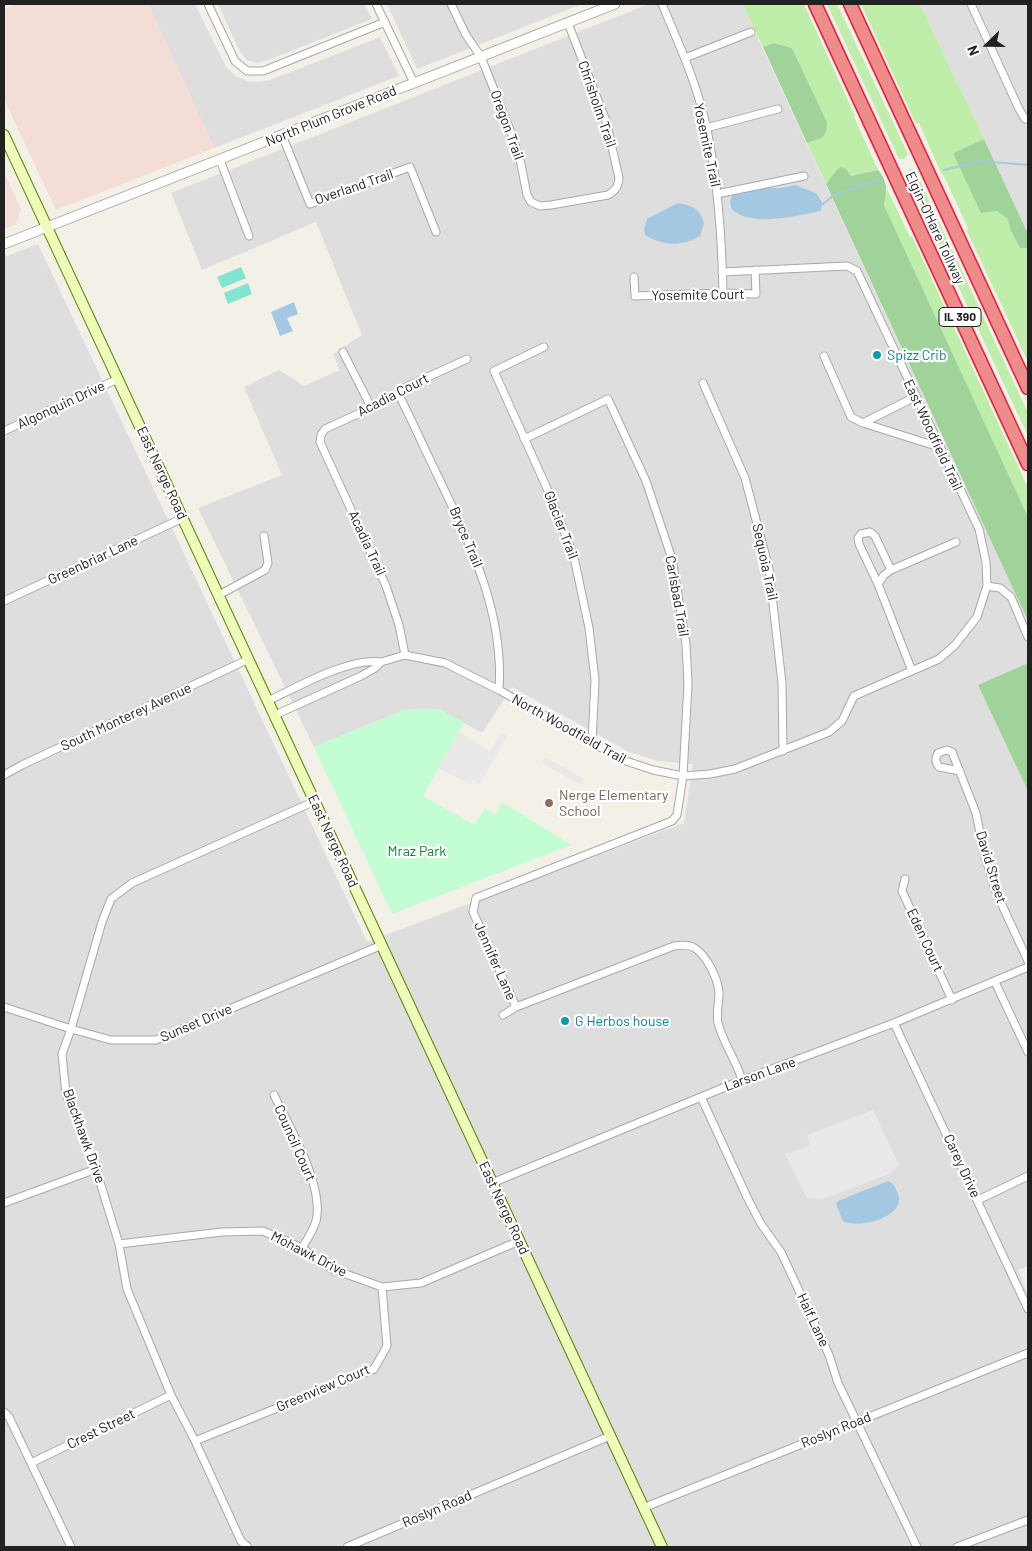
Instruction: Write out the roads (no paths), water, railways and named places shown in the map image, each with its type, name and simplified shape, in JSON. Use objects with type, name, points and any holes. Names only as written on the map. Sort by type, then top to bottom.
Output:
[{"type":"highway","name":"Elgin-O'Hare Tollway","points":[[815,4],[1028,464]]},
{"type":"highway","name":"Elgin-O'Hare Tollway","points":[[850,4],[1028,388]]},
{"type":"main road","name":"East Nerge Road","points":[[4,135],[662,1547]]},
{"type":"street","points":[[208,4],[236,61],[247,71],[263,71],[385,22]]},
{"type":"street","points":[[376,4],[414,83]]},
{"type":"street","name":"Oregon Trail","points":[[451,4],[466,36],[481,57],[512,135],[521,164],[527,195]]},
{"type":"street","name":"Yosemite Trail","points":[[662,4],[685,58],[706,128],[717,194],[723,293]]},
{"type":"street","points":[[971,4],[1019,109],[1025,119],[1028,119]]},
{"type":"street","name":"North Plum Grove Road","points":[[4,244],[610,5]]},
{"type":"street","name":"Chrisholm Trail","points":[[527,195],[532,202],[540,206],[551,206],[608,195],[615,191],[618,186],[619,178],[606,122],[568,22]]},
{"type":"street","points":[[685,58],[751,32]]},
{"type":"street","points":[[706,128],[778,110]]},
{"type":"street","name":"Overland Trail","points":[[282,135],[310,204],[410,167],[436,232]]},
{"type":"street","points":[[220,160],[250,236]]},
{"type":"street","points":[[717,194],[804,176]]},
{"type":"street","name":"Yosemite Court","points":[[722,272],[847,266]]},
{"type":"street","name":"East Woodfield Trail","points":[[847,266],[857,271],[939,448],[979,529],[986,562],[987,586]]},
{"type":"street","name":"Yosemite Court","points":[[634,277],[635,296],[723,293],[756,294],[755,270]]},
{"type":"street","name":"Glacier Trail","points":[[544,347],[494,371],[568,538],[589,628],[595,680],[592,742]]},
{"type":"street","points":[[343,352],[371,407]]},
{"type":"street","points":[[824,356],[851,417],[863,423],[939,448]]},
{"type":"street","name":"Acadia Court","points":[[321,435],[325,429],[399,395],[406,387],[467,359]]},
{"type":"street","name":"Algonquin Drive","points":[[4,432],[118,379]]},
{"type":"street","name":"Sequoia Trail","points":[[703,383],[745,478],[769,569],[782,683],[783,751]]},
{"type":"street","name":"Bryce Trail","points":[[399,395],[460,521],[479,566],[490,605],[497,641],[500,672],[499,690]]},
{"type":"street","points":[[863,423],[916,397]]},
{"type":"street","name":"Carlsbad Trail","points":[[524,439],[608,398],[646,481],[672,559],[686,644],[687,674],[683,776]]},
{"type":"street","name":"Acadia Trail","points":[[321,435],[320,442],[386,586],[399,625],[404,655]]},
{"type":"street","name":"Greenbriar Lane","points":[[4,601],[183,518]]},
{"type":"street","points":[[891,570],[875,536],[870,532],[861,534],[858,538],[859,544],[878,584],[912,671]]},
{"type":"street","points":[[219,595],[265,570],[268,563],[264,536]]},
{"type":"street","points":[[878,584],[884,575],[891,570],[956,542]]},
{"type":"street","points":[[987,586],[1000,588],[1011,597],[1028,637]]},
{"type":"street","name":"North Woodfield Trail","points":[[268,701],[335,670],[373,661],[381,662],[404,655],[445,663],[499,690],[608,752],[636,765],[683,776],[710,774],[735,769],[833,730],[842,721],[851,700],[857,694],[939,659],[955,645],[977,617],[987,586]]},
{"type":"street","name":"South Monterey Avenue","points":[[4,775],[249,659]]},
{"type":"street","name":"North Woodfield Trail","points":[[275,715],[361,676],[381,662]]},
{"type":"street","name":"David Street","points":[[960,771],[976,813],[984,853],[996,892],[1028,961]]},
{"type":"street","name":"Jennifer Lane","points":[[683,776],[677,815],[672,821],[476,898],[473,912],[516,1007],[674,946],[692,946],[700,952],[708,963],[717,982],[719,993],[718,1022],[742,1080]]},
{"type":"street","name":"Blackhawk Drive","points":[[248,1547],[241,1540],[195,1441],[171,1395],[127,1288],[119,1244],[96,1169],[66,1094],[62,1054],[102,922],[111,899],[132,883],[315,801]]},
{"type":"street","name":"Eden Court","points":[[905,880],[902,891],[952,1000]]},
{"type":"street","name":"Sunset Drive","points":[[4,1007],[111,1040],[156,1040],[382,945]]},
{"type":"street","name":"Larson Lane","points":[[492,1183],[742,1080],[952,1000],[1028,967]]},
{"type":"street","points":[[995,982],[1028,1052]]},
{"type":"street","points":[[503,1015],[516,1007]]},
{"type":"street","name":"Carey Drive","points":[[894,1023],[1028,1309]]},
{"type":"street","name":"Council Court","points":[[274,1095],[314,1183],[318,1210],[316,1220],[302,1248]]},
{"type":"street","name":"Half Lane","points":[[701,1097],[747,1197],[761,1224],[785,1260],[829,1355],[838,1383],[917,1547]]},
{"type":"street","points":[[4,1203],[96,1169]]},
{"type":"street","points":[[978,1200],[1028,1176]]},
{"type":"street","name":"Mohawk Drive","points":[[119,1244],[222,1232],[263,1231],[302,1248],[332,1269],[382,1287],[421,1283],[520,1241]]},
{"type":"street","name":"Greenview Court","points":[[195,1441],[374,1369],[387,1346],[382,1287]]},
{"type":"street","name":"Roslyn Road","points":[[643,1508],[1028,1353]]},
{"type":"street","name":"Crest Street","points":[[31,1463],[171,1395]]},
{"type":"street","points":[[4,1412],[9,1417],[71,1547]]},
{"type":"street","name":"Roslyn Road","points":[[346,1547],[610,1436]]},
{"type":"street","points":[[957,1547],[1028,1520]]},
{"type":"waterway","points":[[944,170],[981,161],[1028,165]]},
{"type":"waterway","points":[[823,204],[834,195],[881,179]]},
{"type":"place","name":"Spizz Crib","points":[[877,355]]},
{"type":"place","name":"Nerge Elementary School","points":[[549,803]]},
{"type":"place","name":"G Herbos house","points":[[565,1021]]},
{"type":"park label","name":"Mraz Park","points":[[417,851]]}]
